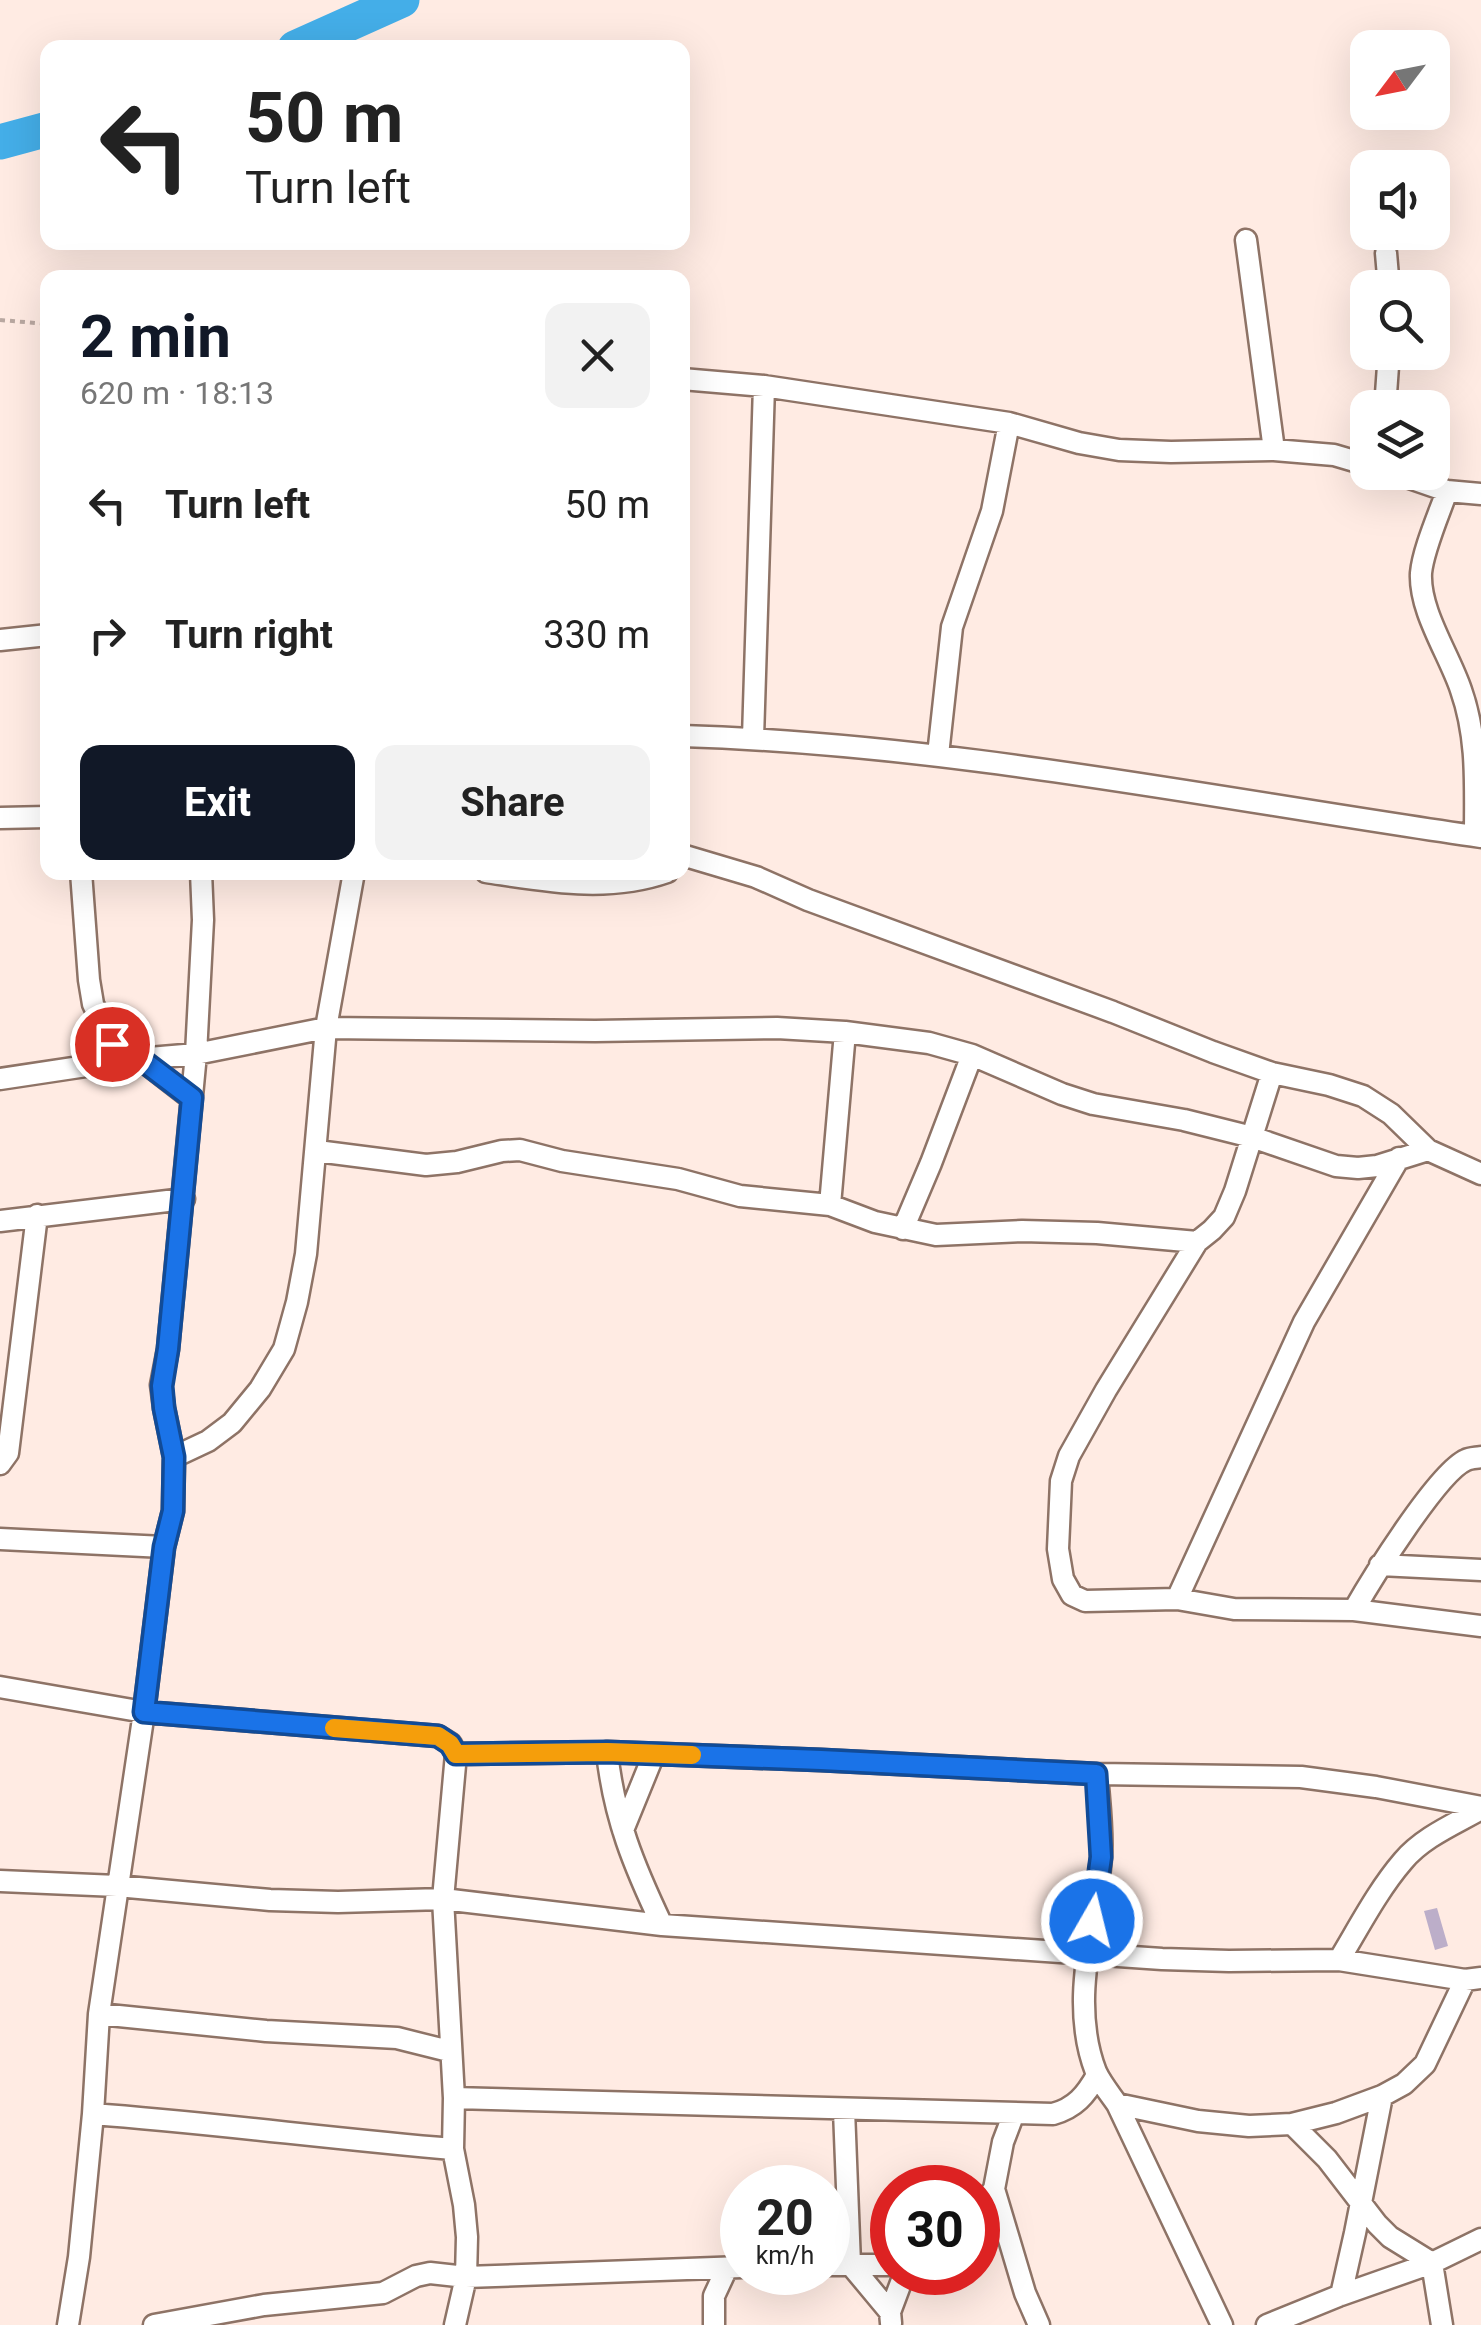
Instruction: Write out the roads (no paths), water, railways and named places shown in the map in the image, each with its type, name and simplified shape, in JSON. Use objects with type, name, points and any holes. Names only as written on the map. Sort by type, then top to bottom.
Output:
[{"type":"street","points":[[1246,240],[1274,450]]},
{"type":"street","points":[[1386,252],[1388,270]]},
{"type":"street","points":[[690,380],[764,386],[1009,424],[1119,450],[1274,450],[1350,460]]},
{"type":"street","points":[[753,738],[764,386]]},
{"type":"street","points":[[938,755],[952,627],[992,511],[1009,424]]},
{"type":"street","points":[[1444,490],[1481,494]]},
{"type":"street","points":[[690,736],[938,755],[1478,837],[1471,727],[1462,690],[1422,592],[1421,570],[1447,491]]},
{"type":"street","points":[[0,640],[40,636]]},
{"type":"street","points":[[0,818],[40,817]]},
{"type":"street","points":[[690,861],[756,876],[876,926],[1272,1072],[1363,1096],[1390,1114],[1428,1150],[1481,1174]]},
{"type":"street","points":[[82,880],[89,980],[93,1004],[107,1035],[134,1060],[192,1098]]},
{"type":"street","points":[[68,2325],[93,2114],[100,2014],[164,1547],[173,1511],[174,1457],[162,1386],[196,1054],[201,880]]},
{"type":"street","points":[[174,1457],[208,1441],[232,1423],[260,1389],[284,1350],[306,1254],[326,1028],[353,880]]},
{"type":"street","points":[[549,880],[589,885],[634,880]]},
{"type":"street","points":[[0,1079],[196,1054],[326,1028],[777,1028],[929,1043],[972,1055],[1092,1104],[1252,1136],[1336,1166],[1377,1166],[1428,1150]]},
{"type":"street","points":[[830,1204],[844,1032]]},
{"type":"street","points":[[903,1229],[972,1055]]},
{"type":"street","points":[[1272,1072],[1224,1217],[1197,1242],[1069,1456],[1061,1481],[1058,1549],[1064,1579],[1072,1595],[1085,1602],[1177,1599],[1234,1609],[1354,1610],[1481,1626]]},
{"type":"street","points":[[316,1151],[426,1165],[520,1150],[678,1179],[740,1196],[830,1204],[875,1222],[936,1235],[1022,1231],[1197,1242]]},
{"type":"street","points":[[1177,1599],[1304,1322],[1399,1158]]},
{"type":"street","points":[[0,1221],[184,1199]]},
{"type":"street","points":[[0,1464],[8,1452],[37,1215]]},
{"type":"street","points":[[1354,1610],[1380,1565],[1454,1467],[1481,1457]]},
{"type":"street","points":[[0,1538],[164,1547]]},
{"type":"street","points":[[1380,1565],[1481,1570]]},
{"type":"street","points":[[0,1687],[144,1712],[438,1736],[450,1744],[456,1754],[443,1898],[454,2098],[452,2149],[465,2221],[466,2277],[454,2325]]},
{"type":"street","points":[[456,1754],[607,1752],[1096,1774],[1301,1777],[1481,1808]]},
{"type":"street","points":[[607,1752],[611,1788],[632,1862],[662,1925]]},
{"type":"street","points":[[623,1830],[654,1754]]},
{"type":"street","points":[[1096,1774],[1101,1857],[1087,1954],[1087,2040],[1097,2074],[1117,2104],[1222,2325]]},
{"type":"street","points":[[1339,1960],[1404,1858],[1429,1838],[1481,1808]]},
{"type":"street","points":[[0,1881],[117,1886],[270,1900],[443,1898],[662,1925],[1087,1954],[1229,1961],[1339,1960],[1473,1979],[1425,2064],[1404,2084],[1336,2113],[1292,2124],[1249,2126],[1198,2121],[1117,2104]]},
{"type":"street","points":[[100,2014],[266,2031],[397,2038],[450,2051]]},
{"type":"street","points":[[454,2098],[1052,2114],[1066,2110],[1088,2091],[1097,2074]]},
{"type":"street","points":[[1341,2295],[1382,2096]]},
{"type":"street","points":[[844,2110],[846,2165]]},
{"type":"street","points":[[999,2165],[1014,2113]]},
{"type":"street","points":[[93,2114],[452,2149]]},
{"type":"street","points":[[1292,2124],[1328,2159],[1390,2236],[1432,2262],[1442,2325]]},
{"type":"street","points":[[1000,2209],[1025,2293],[1039,2325]]},
{"type":"street","points":[[1279,2322],[1481,2239]]},
{"type":"street","points":[[850,2264],[870,2264]]},
{"type":"street","points":[[850,2264],[891,2318]]},
{"type":"street","points":[[154,2325],[264,2305],[383,2293],[430,2273],[466,2277],[720,2269]]},
{"type":"street","points":[[714,2325],[714,2296],[720,2288]]},
{"type":"waterway","points":[[313,40],[402,0]]},
{"type":"waterway","points":[[0,142],[40,131]]}]
